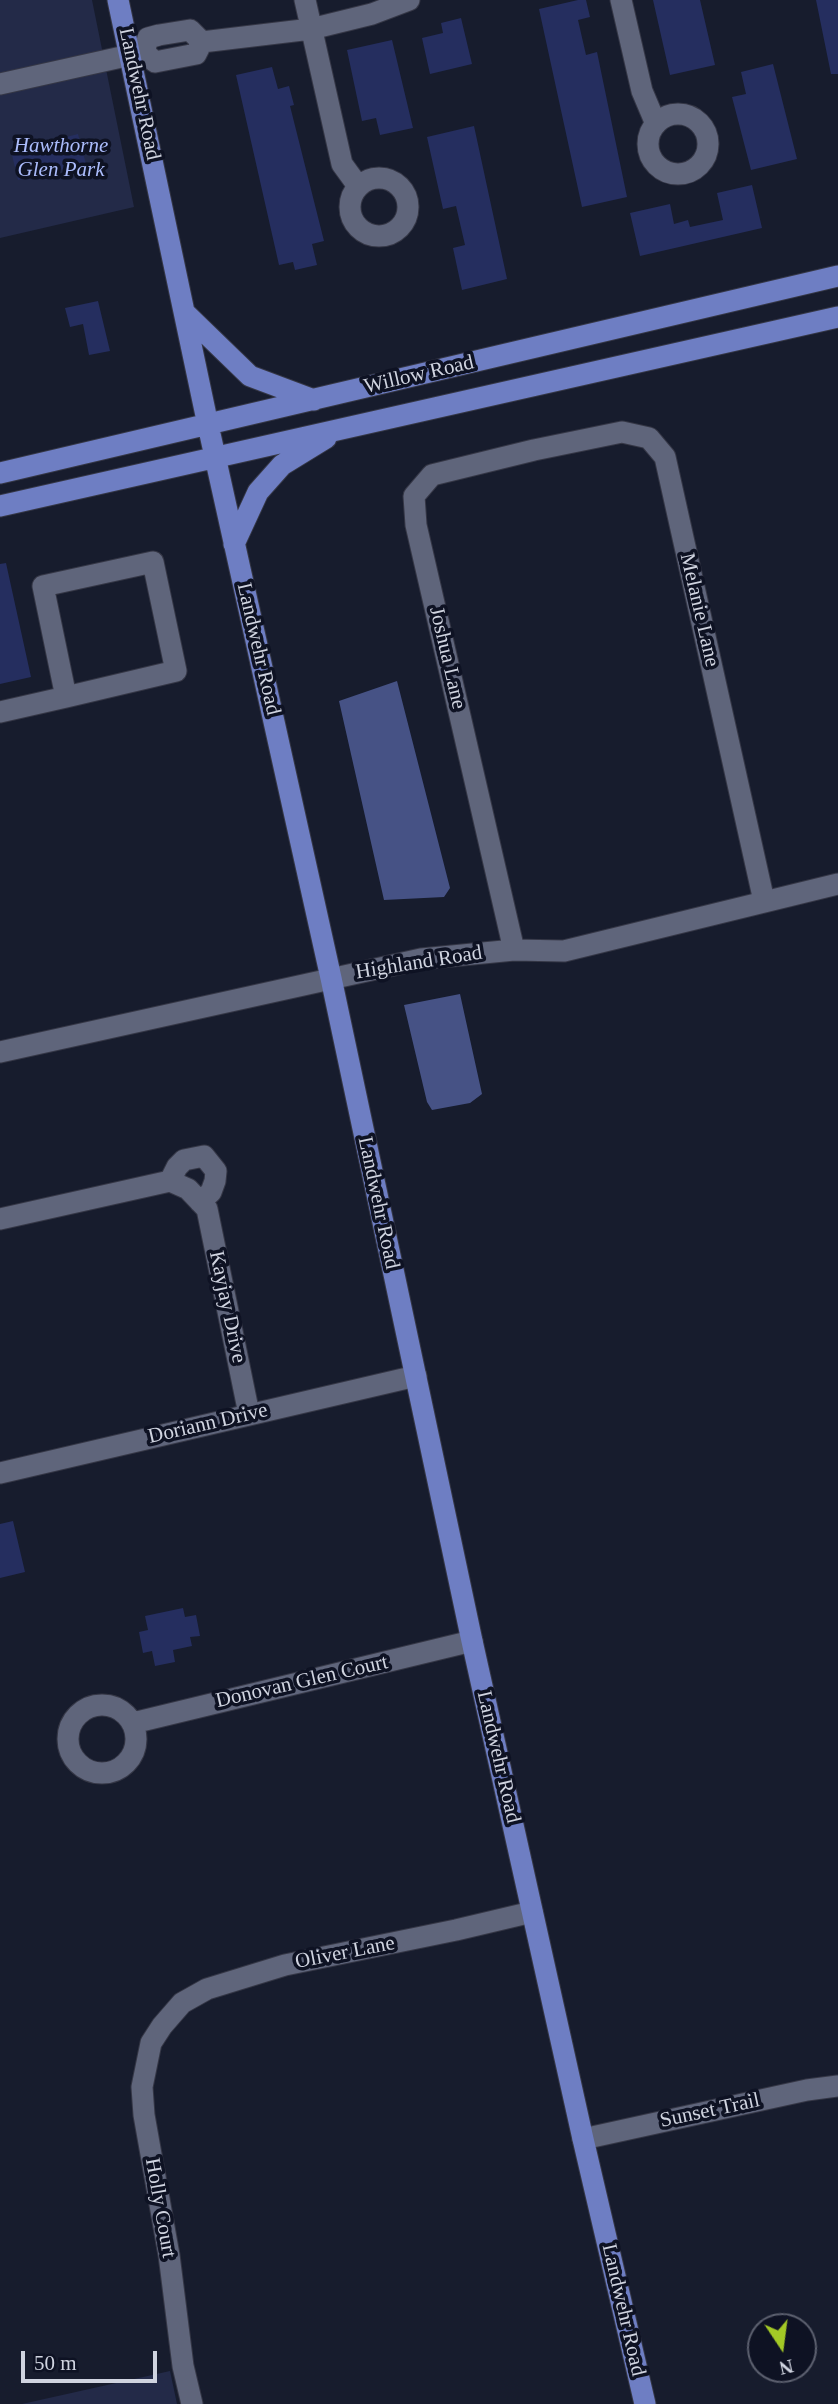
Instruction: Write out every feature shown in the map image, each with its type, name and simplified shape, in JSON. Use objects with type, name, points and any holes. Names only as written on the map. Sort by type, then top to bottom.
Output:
[{"type":"main road","name":"Landwehr Road","points":[[118,0],[137,53],[184,313],[208,425],[331,978],[472,1641],[645,2404]]},
{"type":"main road","name":"Willow Road","points":[[0,473],[838,276]]},
{"type":"main road","points":[[184,313],[250,376],[314,400]]},
{"type":"main road","name":"Willow Road","points":[[0,506],[838,317]]},
{"type":"main road","points":[[234,544],[258,492],[282,465],[343,428]]},
{"type":"street","points":[[305,0],[342,164],[358,186]]},
{"type":"street","points":[[0,84],[137,53],[148,38],[159,35],[190,30],[202,42],[310,29],[372,14],[409,0]]},
{"type":"street","points":[[621,0],[642,91],[656,124]]},
{"type":"street","name":"Melanie Lane","points":[[534,450],[622,432],[649,438],[665,457],[764,901]]},
{"type":"street","name":"Joshua Lane","points":[[514,950],[416,525],[414,496],[432,475],[534,450]]},
{"type":"street","points":[[0,712],[66,697],[176,671],[153,562],[43,586],[66,697]]},
{"type":"street","name":"Highland Road","points":[[0,1052],[421,959],[514,950],[564,951],[838,884]]},
{"type":"street","points":[[0,1219],[170,1181],[188,1189],[200,1202],[211,1192],[216,1171],[204,1156],[184,1160],[170,1181]]},
{"type":"street","name":"Kayjay Drive","points":[[200,1202],[207,1209],[250,1414]]},
{"type":"street","name":"Doriann Drive","points":[[0,1473],[416,1376]]},
{"type":"street","name":"Donovan Glen Court","points":[[133,1723],[472,1641]]},
{"type":"street","name":"Oliver Lane","points":[[169,2018],[182,2003],[206,1989],[285,1965],[532,1912]]},
{"type":"street","name":"Holly Court","points":[[169,2018],[150,2043],[142,2087],[144,2115],[169,2255],[183,2366],[192,2404]]},
{"type":"street","name":"Sunset Trail","points":[[583,2138],[807,2090],[838,2086]]},
{"type":"green space","name":"Hawthorne Glen Park","points":[[0,0],[92,0],[134,207],[0,238]]},
{"type":"green space","points":[[170,2371],[177,2404],[22,2404]]},
{"type":"shaded area","points":[[397,681],[450,888],[444,897],[384,900],[339,701]]},
{"type":"shaded area","points":[[460,994],[482,1094],[470,1103],[432,1110],[427,1102],[404,1005]]},
{"type":"building","points":[[586,0],[590,17],[578,20],[586,55],[597,52],[627,197],[582,207],[539,9]]},
{"type":"building","points":[[653,0],[700,0],[715,65],[670,75]]},
{"type":"building","points":[[816,0],[838,0],[838,74],[831,74]]},
{"type":"building","points":[[461,18],[472,64],[430,74],[422,38],[443,33],[441,23]]},
{"type":"building","points":[[392,40],[413,128],[380,135],[376,118],[362,121],[347,50]]},
{"type":"building","points":[[773,64],[797,159],[751,170],[732,97],[746,94],[741,72]]},
{"type":"building","points":[[272,67],[278,89],[289,86],[294,105],[290,106],[324,241],[312,244],[317,265],[295,270],[293,262],[279,265],[236,75]]},
{"type":"building","points":[[474,126],[507,279],[462,290],[453,248],[465,245],[456,206],[443,209],[427,137]]},
{"type":"building","points":[[78,134],[86,164],[18,180],[11,151]]},
{"type":"building","points":[[752,185],[762,228],[640,256],[630,213],[670,204],[674,224],[688,220],[690,227],[723,220],[717,193]]},
{"type":"building","points":[[98,301],[110,351],[89,355],[83,324],[70,327],[65,308]]},
{"type":"building","points":[[6,563],[31,677],[0,684],[0,564]]},
{"type":"building","points":[[13,1521],[25,1572],[0,1578],[0,1524]]},
{"type":"building","points":[[183,1608],[185,1617],[196,1615],[200,1636],[190,1637],[192,1646],[173,1650],[175,1662],[155,1666],[152,1651],[143,1653],[139,1632],[148,1630],[145,1616]]}]
